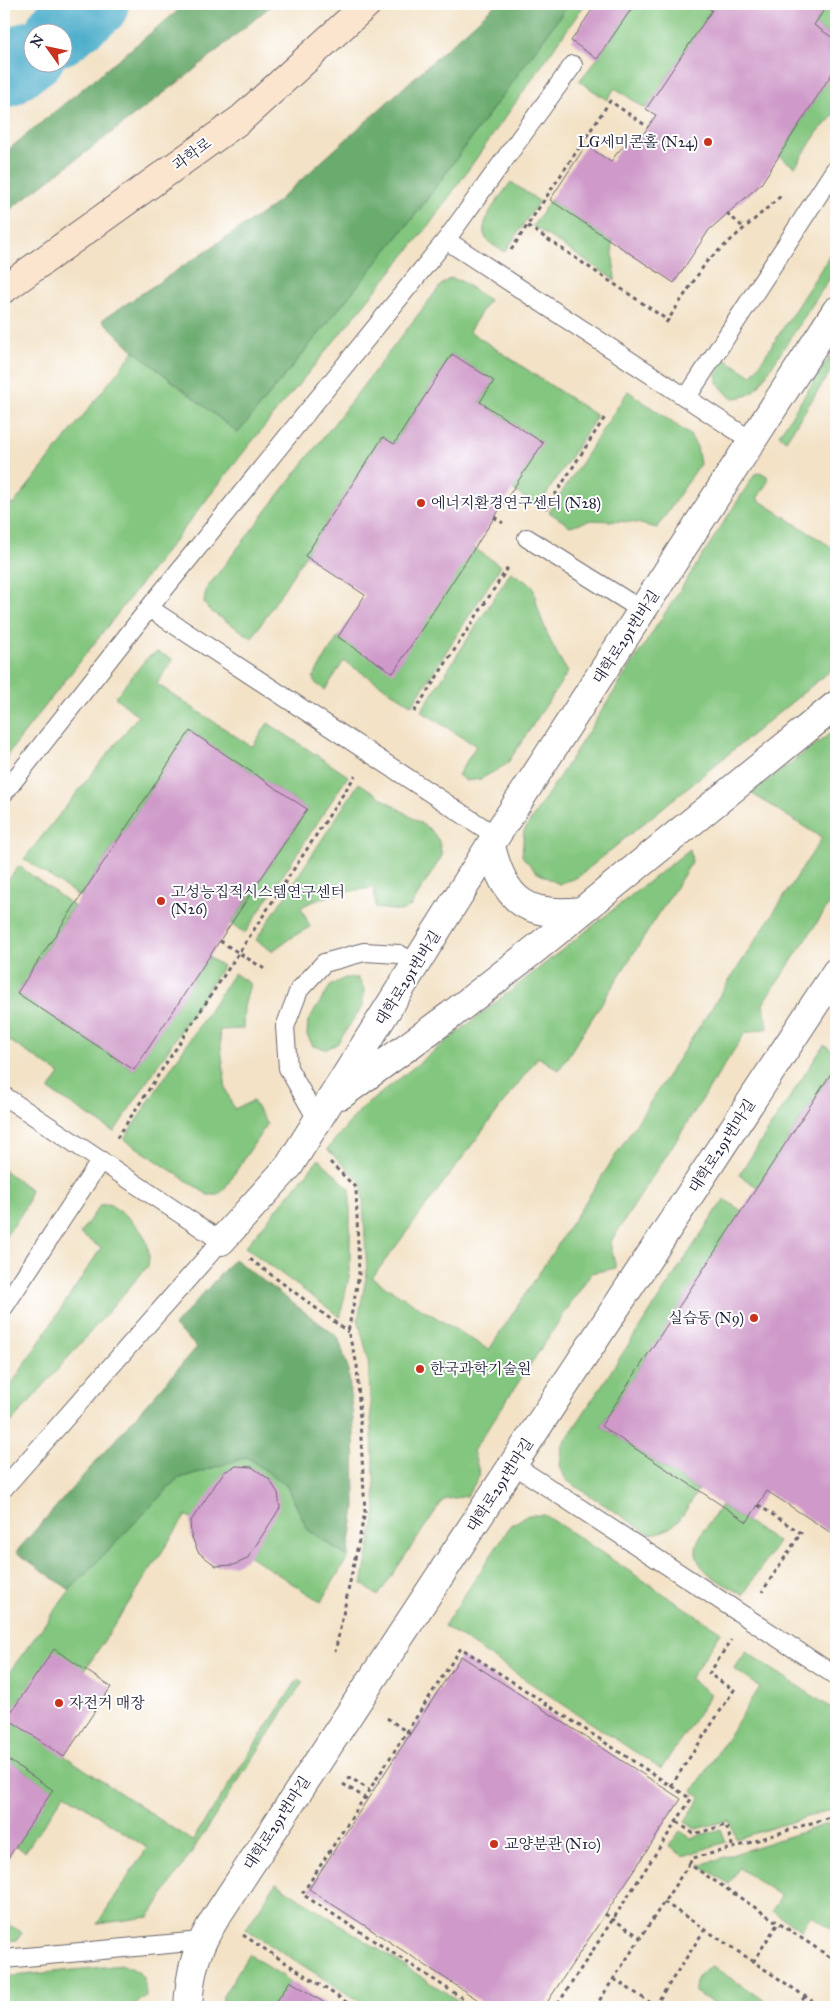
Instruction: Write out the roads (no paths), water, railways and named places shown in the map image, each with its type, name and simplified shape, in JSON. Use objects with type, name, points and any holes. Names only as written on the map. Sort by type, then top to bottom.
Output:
[{"type":"main road","name":"과학로","points":[[4,289],[241,120],[367,4]]},
{"type":"street","name":"대학로291번바길","points":[[221,1241],[289,1166],[493,841],[836,311]]},
{"type":"street","points":[[324,1112],[451,1015],[582,911],[836,704]]},
{"type":"street","points":[[493,841],[496,866],[503,883],[517,900],[540,912],[561,914],[582,911]]},
{"type":"street","name":"대학로291번마길","points":[[188,2007],[191,1972],[201,1941],[216,1917],[836,972]]},
{"type":"lane","points":[[4,793],[149,608],[446,240],[573,65]]},
{"type":"lane","points":[[687,397],[836,168]]},
{"type":"lane","points":[[446,240],[752,441]]},
{"type":"lane","points":[[527,538],[643,610]]},
{"type":"lane","points":[[149,608],[493,841]]},
{"type":"lane","points":[[324,1112],[288,1068],[285,1026],[298,990],[324,963],[364,952],[399,954],[417,964]]},
{"type":"lane","points":[[4,1096],[221,1241],[4,1488]]},
{"type":"lane","points":[[4,1307],[101,1160]]},
{"type":"lane","points":[[514,1465],[836,1676]]},
{"type":"lane","points":[[4,1959],[201,1941]]},
{"type":"waterway","points":[[72,22],[95,4]]},
{"type":"waterway","points":[[4,74],[22,61]]},
{"type":"place","name":"LG세미콘홀 (N24)","points":[[708,142]]},
{"type":"place","name":"에너지환경연구센터 (N28)","points":[[421,503]]},
{"type":"place","name":"고성능집적시스템연구센터 (N26)","points":[[161,901]]},
{"type":"place","name":"실습동 (N9)","points":[[754,1318]]},
{"type":"place","name":"한국과학기술원","points":[[420,1369]]},
{"type":"place","name":"자전거 매장","points":[[59,1703]]},
{"type":"place","name":"교양분관 (N10)","points":[[494,1844]]}]
